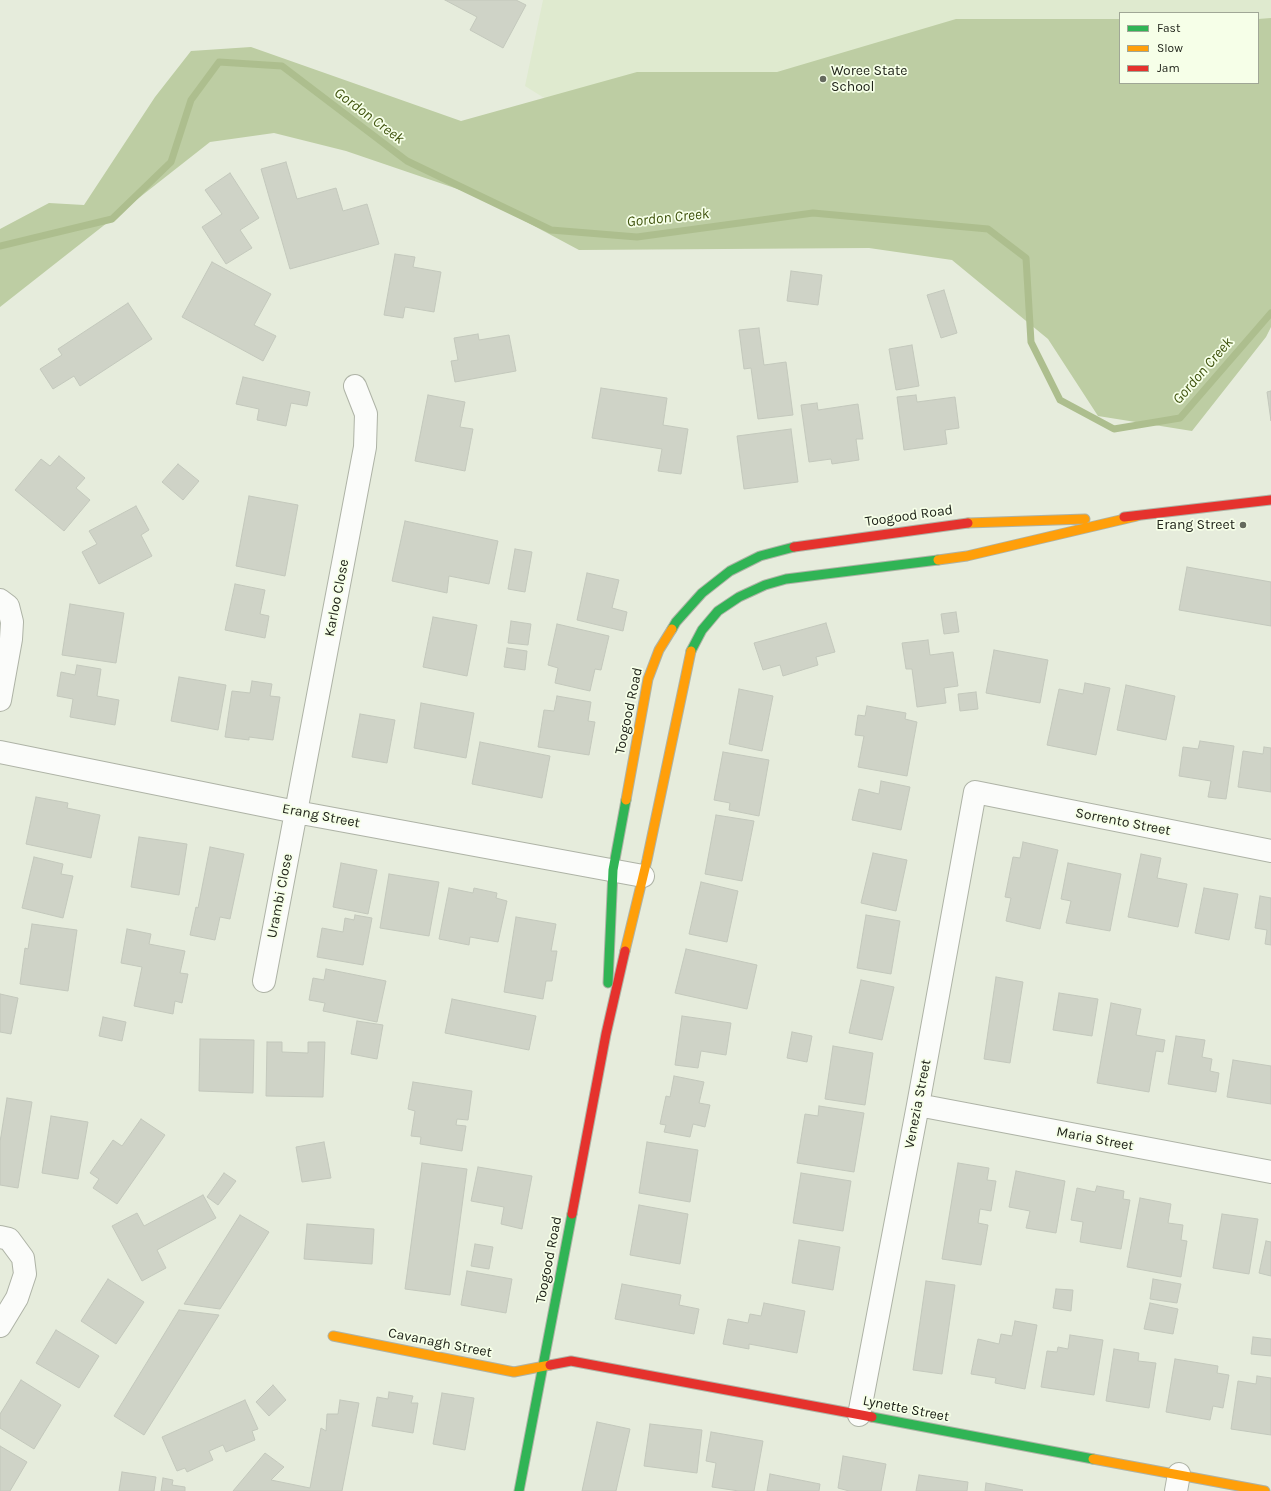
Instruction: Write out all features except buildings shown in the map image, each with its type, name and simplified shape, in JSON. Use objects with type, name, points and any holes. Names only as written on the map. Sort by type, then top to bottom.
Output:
[{"type":"street","name":"Karloo Close","points":[[296,812],[365,448],[366,414],[355,386]]},
{"type":"street","name":"Toogood Road","points":[[606,1034],[613,870],[648,679],[659,650],[676,622],[702,593],[730,571],[760,556],[790,547],[962,523],[1137,516],[1253,502],[1271,498]]},
{"type":"street","name":"Toogood Road","points":[[519,1491],[606,1034],[643,876],[690,653],[702,630],[718,611],[739,597],[765,585],[786,578],[967,556],[1137,516]]},
{"type":"street","points":[[0,600],[8,606],[12,622],[11,639],[0,700]]},
{"type":"street","name":"Erang Street","points":[[0,752],[296,812],[643,876]]},
{"type":"street","name":"Sorrento Street","points":[[975,792],[1271,851]]},
{"type":"street","name":"Venezia Street","points":[[859,1415],[918,1105],[975,792]]},
{"type":"street","name":"Urambi Close","points":[[264,981],[296,812]]},
{"type":"street","name":"Maria Street","points":[[918,1105],[1271,1172]]},
{"type":"street","points":[[0,1237],[9,1240],[23,1258],[25,1274],[17,1298],[0,1326]]},
{"type":"street","name":"Cavanagh Street","points":[[333,1336],[514,1372],[543,1367]]},
{"type":"street","name":"Lynette Street","points":[[543,1367],[571,1361],[859,1415],[1178,1483],[1265,1491]]},
{"type":"shaded area","name":"Woree State School","points":[[543,0],[1271,0],[1271,57],[1259,75],[1259,12],[1119,12],[1119,83],[634,154],[525,86]]},
{"type":"shaded area","points":[[1271,18],[1271,327],[1266,337],[1192,431],[1098,416],[1048,339],[952,260],[869,248],[579,250],[478,196],[346,151],[274,133],[210,142],[0,307],[0,229],[49,203],[84,205],[155,97],[191,51],[251,47],[461,121],[637,72],[777,72],[956,19],[1119,19],[1119,84],[1259,84],[1259,19]]},
{"type":"waterway","name":"Gordon Creek","points":[[0,246],[112,219],[171,162],[191,100],[219,62],[282,66],[407,161],[551,230],[637,237],[813,213],[988,229],[1026,258],[1031,342],[1060,400],[1114,429],[1180,418],[1271,313]]},
{"type":"traffic: fast","points":[[672,629],[676,622],[702,593],[730,571],[760,556],[794,547]]},
{"type":"traffic: fast","points":[[691,651],[702,630],[718,611],[739,597],[765,585],[786,579],[938,560]]},
{"type":"traffic: fast","points":[[608,983],[613,870],[626,800]]},
{"type":"traffic: fast","points":[[519,1491],[572,1214]]},
{"type":"traffic: fast","points":[[872,1417],[1093,1459]]},
{"type":"traffic: slow","points":[[938,560],[967,556],[1137,516]]},
{"type":"traffic: slow","points":[[968,523],[1085,519]]},
{"type":"traffic: slow","points":[[626,800],[648,679],[659,650],[672,629]]},
{"type":"traffic: slow","points":[[625,951],[647,860],[691,651]]},
{"type":"traffic: slow","points":[[333,1336],[514,1372],[550,1365]]},
{"type":"traffic: slow","points":[[1093,1459],[1265,1491]]},
{"type":"traffic: jam","points":[[1124,517],[1271,500]]},
{"type":"traffic: jam","points":[[794,547],[968,523]]},
{"type":"traffic: jam","points":[[572,1214],[606,1034],[625,951]]},
{"type":"traffic: jam","points":[[550,1365],[571,1361],[872,1417]]},
{"type":"place","name":"Woree State School","points":[[823,79]]},
{"type":"place","name":"Erang Street","points":[[1243,525]]}]
